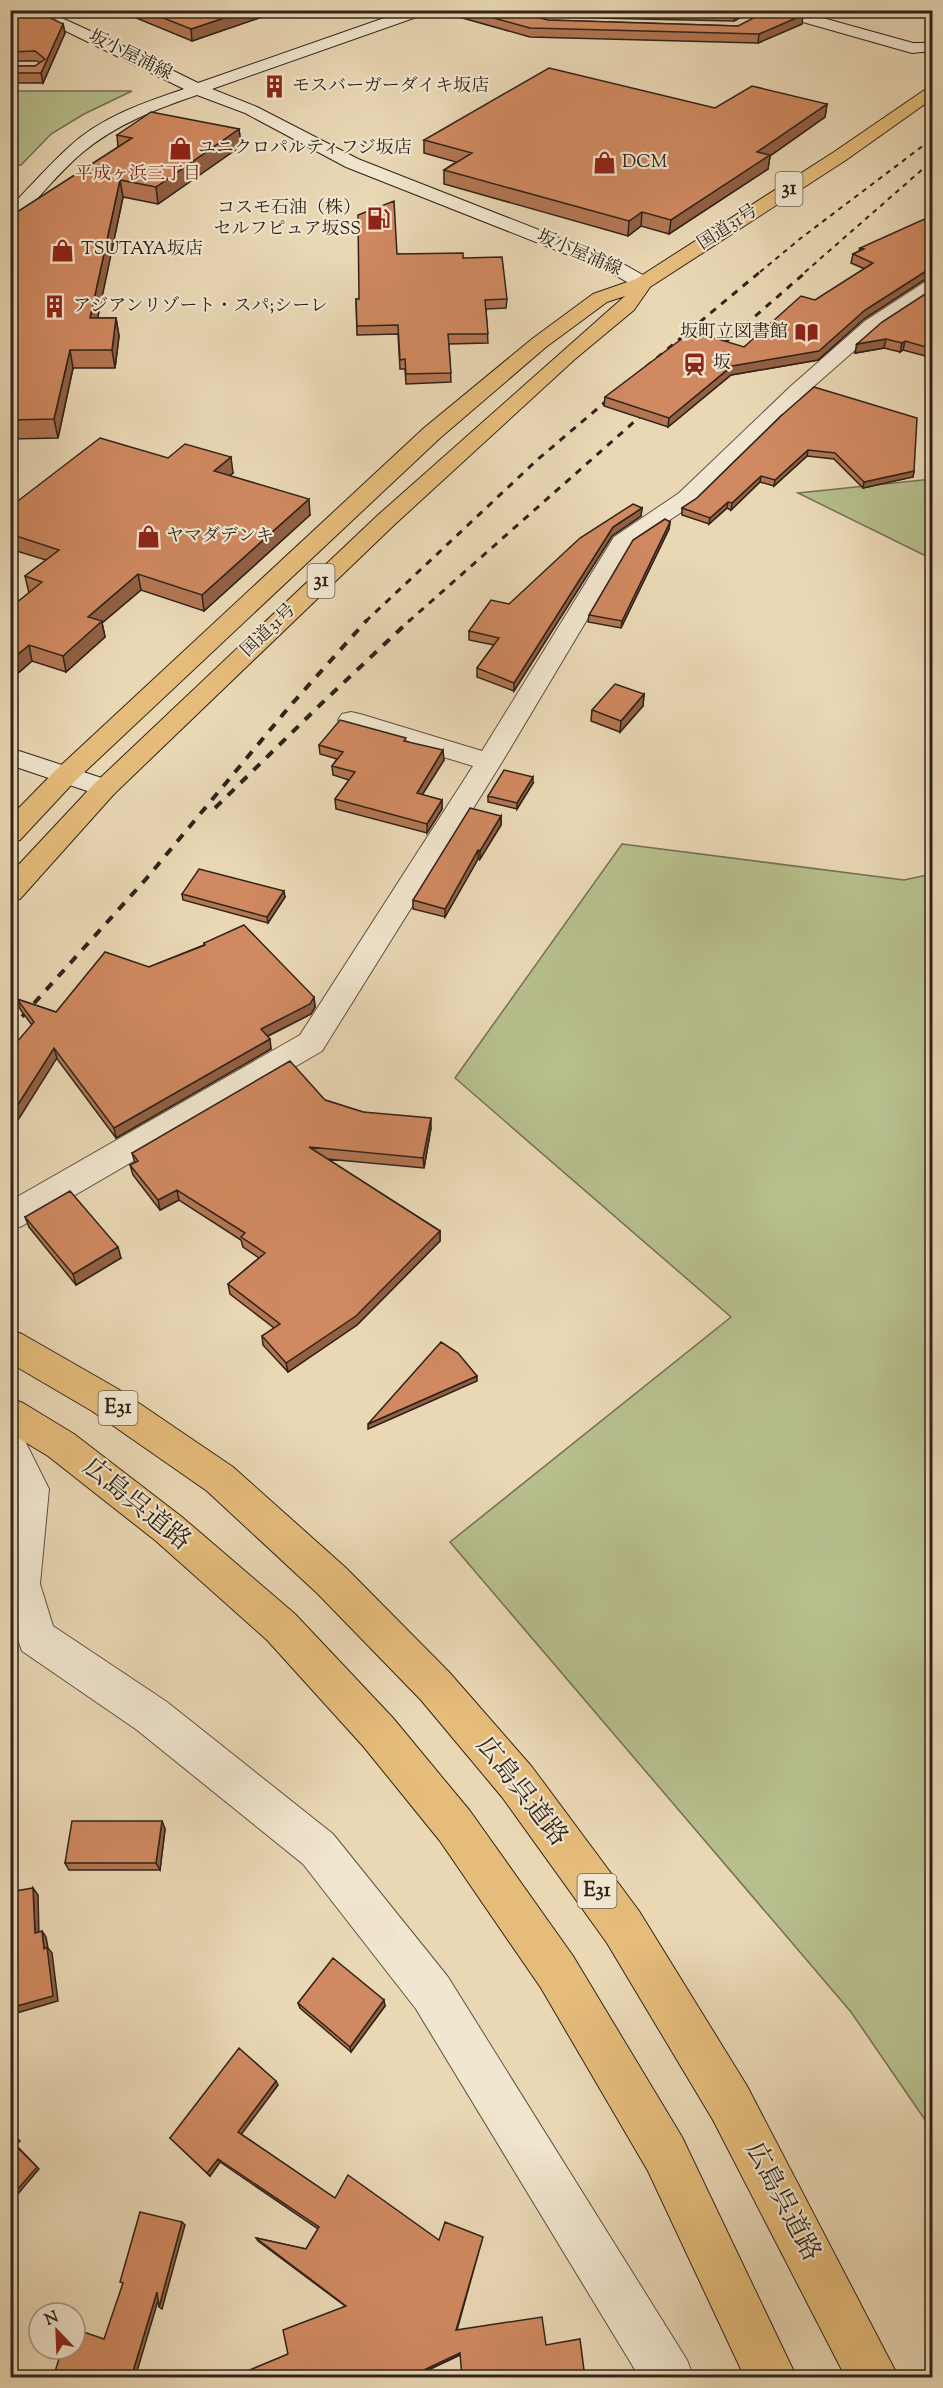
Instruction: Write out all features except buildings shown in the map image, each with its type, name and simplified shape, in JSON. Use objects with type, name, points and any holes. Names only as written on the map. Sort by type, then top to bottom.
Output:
[{"type":"highway","name":"国道31号","points":[[10,834],[66,775],[432,433],[539,343],[600,298],[643,283],[933,93]]},
{"type":"highway","name":"国道31号","points":[[10,892],[105,788],[385,521],[568,355],[627,306],[643,283]]},
{"type":"highway","name":"広島呉道路","points":[[10,1345],[105,1400],[220,1479],[332,1581],[435,1686],[517,1782],[623,1927],[729,2103],[874,2378]]},
{"type":"highway","name":"広島呉道路","points":[[10,1414],[61,1445],[169,1529],[281,1627],[378,1732],[455,1826],[556,1972],[665,2154],[772,2378]]},
{"type":"street","name":"坂小屋浦線","points":[[30,10],[116,48],[197,89],[251,110],[352,163],[611,265],[643,283]]},
{"type":"street","name":"坂小屋浦線","points":[[197,89],[423,10]]},
{"type":"street","points":[[771,12],[912,48],[927,48],[933,44]]},
{"type":"street","name":"坂小屋浦線","points":[[197,89],[245,125],[298,154],[424,210],[593,274],[643,283]]},
{"type":"street","points":[[10,218],[76,149],[112,124],[141,109],[197,89]]},
{"type":"street","points":[[10,1217],[311,1043],[489,762],[622,542],[687,498],[798,390],[872,325],[933,286]]},
{"type":"street","points":[[351,720],[489,762]]},
{"type":"street","points":[[10,756],[105,788]]},
{"type":"street","points":[[10,1448],[30,1489],[21,1584],[36,1638],[152,1716],[318,1849],[432,1993],[669,2377]]},
{"type":"green space","points":[[10,91],[132,91],[84,114],[51,134],[21,165],[11,165]]},
{"type":"green space","points":[[932,479],[932,559],[798,493]]},
{"type":"green space","points":[[622,844],[904,880],[932,874],[932,2130],[851,2012],[450,1542],[731,1317],[455,1078]]},
{"type":"railway","points":[[760,272],[801,238],[932,139]]},
{"type":"railway","points":[[805,272],[932,161]]},
{"type":"railway","points":[[646,367],[761,271]]},
{"type":"railway","points":[[713,353],[807,271]]},
{"type":"railway","points":[[366,621],[537,460],[617,392]]},
{"type":"railway","points":[[408,622],[652,406]]},
{"type":"railway","points":[[215,808],[410,620]]},
{"type":"railway","points":[[10,1030],[146,879],[290,706],[366,621]]},
{"type":"place","name":"モスバーガーダイキ坂店","points":[[274,87]]},
{"type":"place","name":"ユニクロパルティフジ坂店","points":[[180,149]]},
{"type":"place","name":"DCM","points":[[604,163]]},
{"type":"place","name":"コスモ石油（株） セルフピュア坂SS","points":[[379,219]]},
{"type":"place","name":"TSUTAYA坂店","points":[[63,250]]},
{"type":"place","name":"アジアンリゾート・スパ;シーレ","points":[[55,307]]},
{"type":"place","name":"坂町立図書館","points":[[806,333]]},
{"type":"place","name":"坂","points":[[695,364]]},
{"type":"place","name":"ヤマダデンキ","points":[[148,537]]},
{"type":"district","name":"平成ヶ浜三丁目","points":[[138,175]]}]
